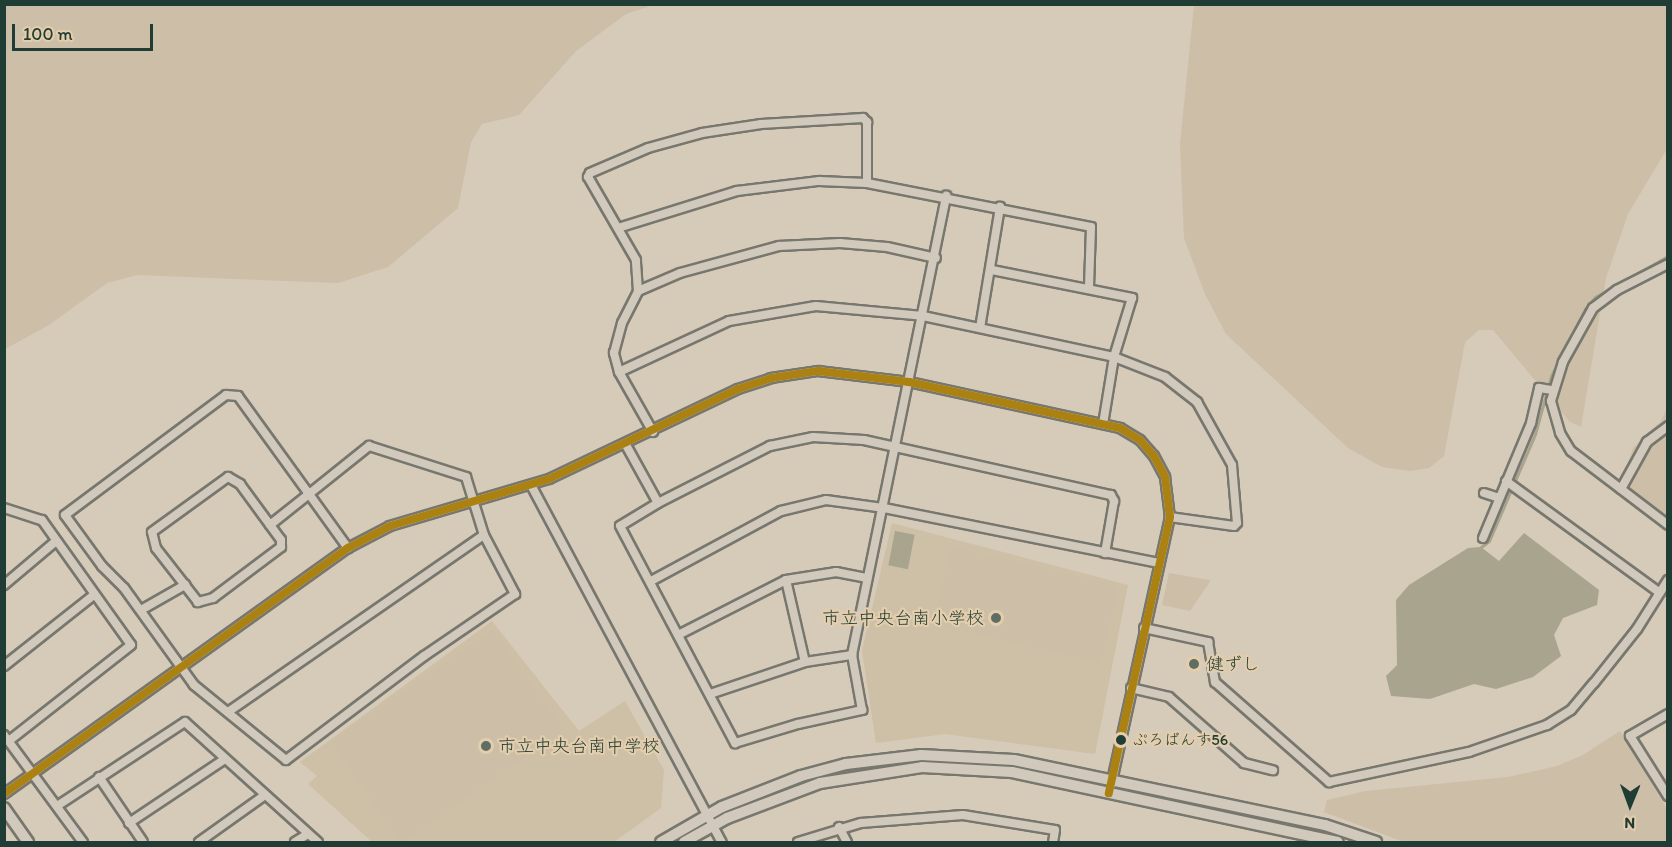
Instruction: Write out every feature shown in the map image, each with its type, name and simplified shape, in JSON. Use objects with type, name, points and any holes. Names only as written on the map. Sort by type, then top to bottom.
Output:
[{"type":"street","points":[[653,432],[619,372],[614,353],[622,323],[638,291],[636,260],[588,177],[590,172],[648,148],[702,133],[815,119],[863,118],[867,122],[867,183]]},
{"type":"street","points":[[618,228],[737,191],[819,181],[867,183],[946,196],[1091,227],[1089,288]]},
{"type":"street","points":[[946,196],[936,258],[895,446],[884,508],[867,578],[852,655],[862,710],[798,724],[735,743],[620,526],[658,503],[751,455],[792,440],[832,437],[895,446],[1111,495],[1114,501],[1106,553]]},
{"type":"street","points":[[980,328],[992,270],[1000,207]]},
{"type":"street","points":[[638,291],[680,273],[779,246],[852,244],[936,258]]},
{"type":"street","points":[[1668,264],[1598,303],[1578,329],[1551,390],[1552,411],[1571,451],[1668,525]]},
{"type":"street","points":[[992,270],[1132,298],[1114,357],[1103,424]]},
{"type":"street","points":[[619,372],[729,321],[788,308],[837,307],[923,316],[1114,357],[1165,377],[1197,402],[1232,465],[1237,490],[1234,526],[1170,517]]},
{"type":"street","points":[[4,794],[348,548],[419,514],[531,485],[653,432],[695,408],[771,378],[818,371],[909,382],[1120,428],[1140,440],[1154,456],[1165,477],[1170,517],[1109,793]]},
{"type":"street","points":[[1483,538],[1532,423],[1539,388],[1551,390]]},
{"type":"street","points":[[270,525],[309,494],[369,446],[466,477],[476,500],[484,535],[515,594],[424,656],[286,760],[194,685],[141,610],[64,515],[226,394],[238,396],[309,494],[348,548]]},
{"type":"street","points":[[1621,489],[1647,442],[1668,426]]},
{"type":"street","points":[[626,444],[658,503]]},
{"type":"street","points":[[234,478],[270,525],[281,540],[278,552],[213,598],[198,602],[156,548],[152,532],[219,480],[234,478]]},
{"type":"street","points":[[1506,481],[1659,593]]},
{"type":"street","points":[[531,485],[722,843]]},
{"type":"street","points":[[1484,493],[1499,498]]},
{"type":"street","points":[[651,581],[781,511],[803,503],[844,501],[1159,563]]},
{"type":"street","points":[[4,508],[42,520],[131,645],[7,737],[83,843]]},
{"type":"street","points":[[228,711],[484,535]]},
{"type":"street","points":[[4,585],[56,541]]},
{"type":"street","points":[[678,635],[786,580],[828,573],[867,578]]},
{"type":"street","points":[[786,580],[805,662]]},
{"type":"street","points":[[1144,628],[1208,642],[1215,682],[1329,782],[1469,752],[1547,724],[1570,710],[1594,683],[1637,629],[1668,580]]},
{"type":"street","points":[[141,610],[185,585]]},
{"type":"street","points":[[4,666],[94,596]]},
{"type":"street","points":[[710,694],[805,662],[852,655]]},
{"type":"street","points":[[1131,688],[1169,697],[1244,763],[1273,770]]},
{"type":"street","points":[[1666,792],[1630,736],[1668,714]]},
{"type":"street","points":[[57,806],[185,722],[318,843]]},
{"type":"street","points":[[661,843],[801,776],[846,764],[921,755],[1014,760],[1325,825],[1376,843]]},
{"type":"street","points":[[129,823],[225,759]]},
{"type":"street","points":[[684,843],[710,820],[820,783],[922,767],[1012,772],[1338,843]]},
{"type":"street","points":[[99,777],[143,843]]},
{"type":"street","points":[[199,843],[265,795]]},
{"type":"street","points":[[4,808],[28,843]]},
{"type":"street","points":[[798,843],[840,827],[913,817],[963,815],[1055,830],[1053,843]]},
{"type":"street","points":[[840,827],[847,843]]},
{"type":"street","points":[[295,843],[308,834]]},
{"type":"shaded area","points":[[5,4],[653,5],[626,14],[576,51],[519,115],[482,124],[471,142],[458,208],[388,267],[338,283],[137,275],[107,283],[49,325],[5,349]]},
{"type":"shaded area","points":[[1194,5],[1667,5],[1667,149],[1628,214],[1606,278],[1581,427],[1569,421],[1493,330],[1479,330],[1465,342],[1444,456],[1429,468],[1410,471],[1382,467],[1348,448],[1226,334],[1205,294],[1184,238],[1180,144]]},
{"type":"shaded area","points":[[1667,408],[1667,518],[1620,487],[1633,448],[1661,421]]},
{"type":"shaded area","name":"市立中央台南小学校","points":[[892,523],[1128,585],[1095,754],[945,734],[876,743],[862,651]]},
{"type":"shaded area","points":[[895,531],[915,535],[908,569],[888,565]]},
{"type":"shaded area","points":[[1524,533],[1599,590],[1597,605],[1563,618],[1554,635],[1561,656],[1533,677],[1496,689],[1474,684],[1430,699],[1391,696],[1386,676],[1397,665],[1396,600],[1409,585],[1468,548],[1481,547],[1499,561]]},
{"type":"shaded area","points":[[951,547],[1119,586],[1101,663],[933,624]]},
{"type":"shaded area","points":[[1169,573],[1211,580],[1190,611],[1162,605]]},
{"type":"shaded area","name":"市立中央台南中学校","points":[[492,621],[579,731],[625,701],[664,770],[661,808],[614,842],[372,842],[308,784],[317,776],[300,762]]},
{"type":"shaded area","points":[[493,629],[564,730],[403,842],[332,742]]},
{"type":"shaded area","points":[[1620,731],[1667,809],[1667,842],[1404,842],[1324,812],[1327,800],[1366,791],[1508,777],[1557,766],[1583,755]]},
{"type":"waterway","points":[[1481,547],[1489,541],[1535,434],[1551,376],[1585,309],[1595,297],[1668,256]]},
{"type":"transit line","points":[[4,794],[348,548],[390,526],[549,479],[738,389],[771,378],[818,371],[909,382],[1120,428],[1140,440],[1154,456],[1165,477],[1170,517],[1109,793]]},
{"type":"place","name":"市立中央台南小学校","points":[[996,618]]},
{"type":"place","name":"健ずし","points":[[1194,664]]},
{"type":"place","name":"ぷろばんす56","points":[[1121,740]]},
{"type":"place","name":"市立中央台南中学校","points":[[486,746]]}]
